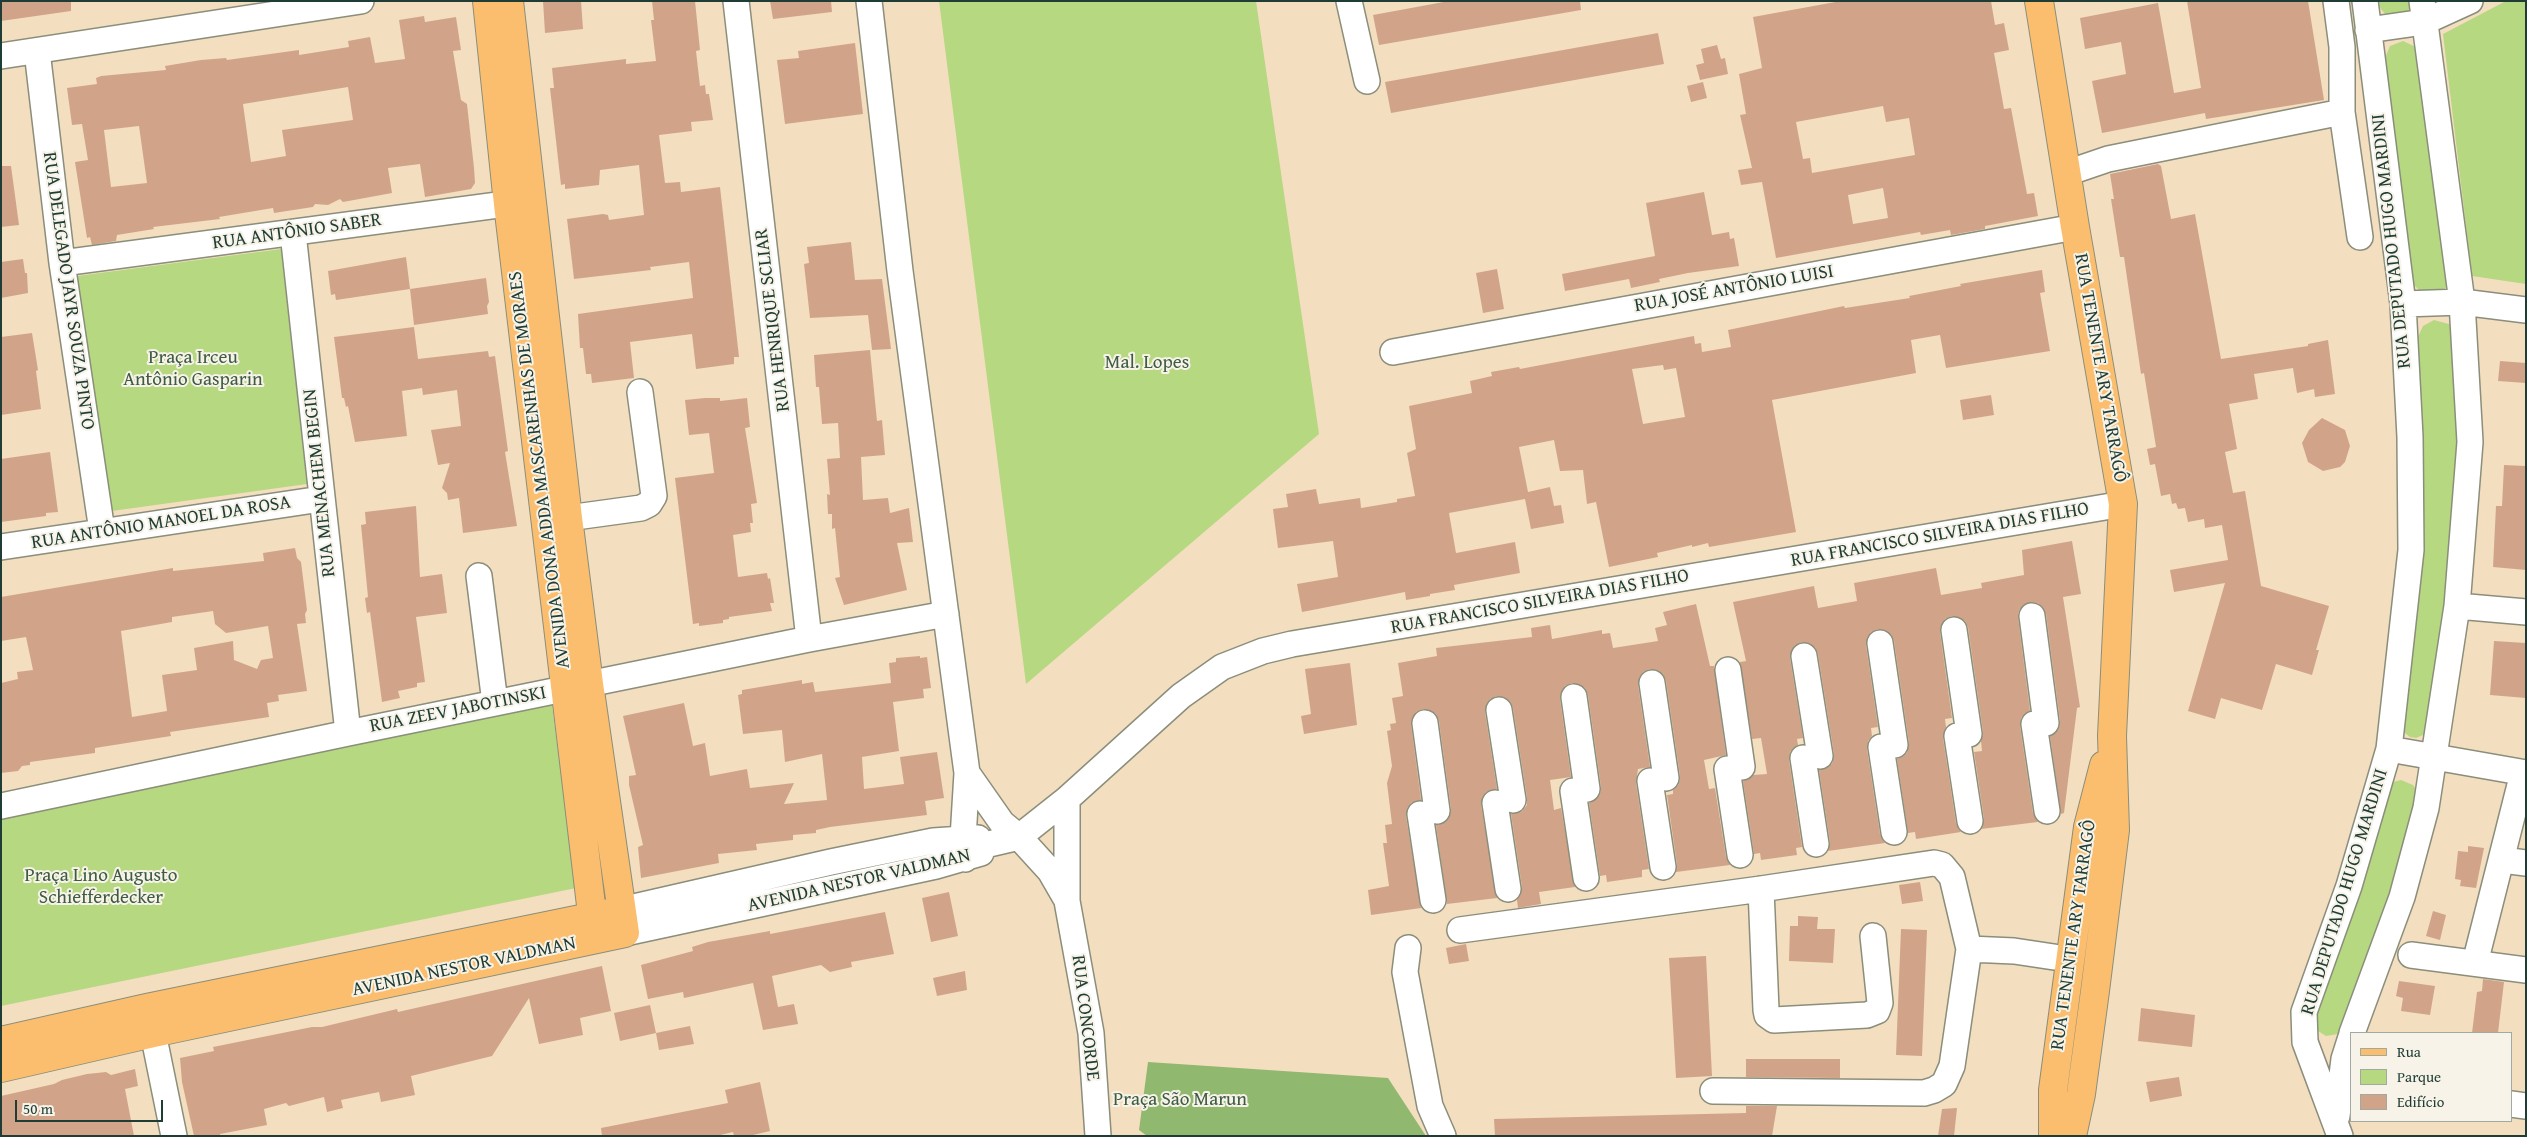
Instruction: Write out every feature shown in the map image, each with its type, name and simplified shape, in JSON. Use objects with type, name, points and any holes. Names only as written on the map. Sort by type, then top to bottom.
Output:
[{"type":"main road","name":"AVENIDA DONA ADDA MASCARENHAS DE MORAES","points":[[487,1],[568,518],[594,928]]},
{"type":"main road","name":"AVENIDA DONA ADDA MASCARENHAS DE MORAES","points":[[509,1],[520,202],[578,686],[623,922]]},
{"type":"main road","name":"RUA TENENTE ARY TARRAGÔ","points":[[2039,1],[2075,227],[2124,504],[2112,736],[2115,830],[2081,1094],[2072,1136]]},
{"type":"main road","name":"RUA TENENTE ARY TARRAGÔ","points":[[2053,1136],[2052,1090],[2088,827],[2112,736]]},
{"type":"main road","name":"AVENIDA NESTOR VALDMAN","points":[[1,1041],[147,1008],[623,922]]},
{"type":"main road","name":"AVENIDA NESTOR VALDMAN","points":[[1,1068],[594,928]]},
{"type":"street","points":[[1,56],[271,8],[361,1]]},
{"type":"street","name":"RUA HENRIQUE SCLIAR","points":[[736,1],[809,639]]},
{"type":"street","points":[[869,1],[900,271],[967,773],[964,849]]},
{"type":"street","points":[[1349,1],[1368,81]]},
{"type":"street","points":[[2336,1],[2342,47],[2342,112],[2360,237]]},
{"type":"street","name":"RUA DEPUTADO HUGO MARDINI","points":[[2338,1128],[2304,1033],[2304,1012],[2349,886],[2389,749],[2410,550],[2410,437],[2403,304],[2365,1]]},
{"type":"street","points":[[2368,30],[2423,12],[2470,1]]},
{"type":"street","points":[[2352,1032],[2402,897],[2426,808],[2457,606],[2470,442],[2462,302],[2423,12]]},
{"type":"street","name":"RUA DELEGADO JAYR SOUZA PINTO","points":[[37,50],[62,264],[102,531]]},
{"type":"street","points":[[2066,173],[2108,159],[2342,112]]},
{"type":"street","name":"RUA ANTÔNIO SABER","points":[[62,264],[520,202]]},
{"type":"street","name":"RUA JOSÉ ANTÔNIO LUISI","points":[[1393,352],[2075,227]]},
{"type":"street","name":"RUA MENACHEM BEGIN","points":[[293,233],[348,732]]},
{"type":"street","points":[[2403,304],[2462,302],[2526,310]]},
{"type":"street","points":[[568,518],[641,508],[649,504],[654,496],[640,392]]},
{"type":"street","name":"RUA ANTÔNIO MANOEL DA ROSA","points":[[1,547],[321,499]]},
{"type":"street","name":"RUA FRANCISCO SILVEIRA DIAS FILHO","points":[[1019,837],[1067,799],[1140,731],[1202,681],[1222,667],[1262,651],[1311,641],[2124,504]]},
{"type":"street","points":[[479,576],[495,703]]},
{"type":"street","points":[[2457,606],[2526,612]]},
{"type":"street","name":"RUA ZEEV JABOTINSKI","points":[[1,806],[348,732],[809,639],[946,614]]},
{"type":"street","points":[[2032,616],[2047,811]]},
{"type":"street","points":[[1954,630],[1970,821]]},
{"type":"street","points":[[1880,643],[1894,832]]},
{"type":"street","points":[[1804,656],[1816,844]]},
{"type":"street","points":[[1728,670],[1740,855]]},
{"type":"street","points":[[1652,683],[1663,867]]},
{"type":"street","points":[[1574,697],[1586,878]]},
{"type":"street","points":[[1499,710],[1508,889]]},
{"type":"street","points":[[1425,723],[1433,900]]},
{"type":"street","points":[[2389,749],[2524,773],[2514,861],[2476,963]]},
{"type":"street","name":"RUA CONCORDE","points":[[967,773],[1002,823],[1019,837],[1050,871],[1067,901]]},
{"type":"street","name":"RUA CONCORDE","points":[[1067,799],[1067,901],[1091,1033],[1098,1136]]},
{"type":"street","name":"AVENIDA NESTOR VALDMAN","points":[[623,922],[964,849],[981,853],[989,844],[1019,837]]},
{"type":"street","points":[[1460,930],[1761,890],[1925,863],[1942,865],[1952,877],[1969,948],[1952,1066],[1944,1084],[1924,1093],[1714,1091]]},
{"type":"street","points":[[1761,890],[1766,1010],[1767,1015],[1774,1020],[1867,1015],[1877,1011],[1880,1003],[1873,936]]},
{"type":"street","points":[[1408,948],[1405,972],[1430,1106],[1443,1136]]},
{"type":"street","points":[[1969,948],[2014,951],[2054,957]]},
{"type":"street","points":[[2411,955],[2526,970]]},
{"type":"street","points":[[153,1033],[174,1136]]},
{"type":"street","points":[[2304,1033],[2313,1044],[2326,1049],[2340,1046],[2350,1038]]},
{"type":"street","name":"RUA DEPUTADO HUGO MARDINI","points":[[2338,1128],[2344,1059],[2350,1038]]},
{"type":"street","points":[[2512,1104],[2526,1106]]},
{"type":"green space","name":"Mal. Lopes","points":[[939,1],[1256,1],[1319,434],[1026,684]]},
{"type":"green space","points":[[2379,1],[2414,1],[2409,15],[2389,18],[2380,8]]},
{"type":"green space","points":[[2506,1],[2526,1],[2526,284],[2472,276],[2443,34]]},
{"type":"green space","points":[[2403,41],[2416,47],[2447,286],[2443,291],[2424,295],[2414,285],[2385,58],[2390,46]]},
{"type":"green space","name":"Praça Irceu Antônio Gasparin","points":[[281,249],[307,484],[112,511],[77,276]]},
{"type":"green space","points":[[2434,320],[2449,324],[2454,329],[2458,386],[2458,499],[2428,733],[2416,738],[2410,737],[2401,730],[2422,469],[2418,337],[2423,326]]},
{"type":"green space","name":"Praça Lino Augusto Schiefferdecker","points":[[551,697],[576,888],[1,1006],[1,808]]},
{"type":"green space","points":[[2401,780],[2413,785],[2417,791],[2408,844],[2343,1031],[2326,1036],[2315,1029],[2312,1022],[2389,783]]},
{"type":"green space","name":"Praça São Marun","points":[[1148,1062],[1388,1078],[1426,1136],[1147,1136],[1139,1130]]},
{"type":"building","points":[[1,1],[71,1],[71,11],[1,21]]},
{"type":"building","points":[[543,1],[581,1],[583,29],[545,33]]},
{"type":"building","points":[[652,1],[695,1],[700,50],[696,51],[700,86],[705,85],[706,94],[709,94],[713,120],[691,122],[692,131],[659,135],[665,183],[680,182],[681,192],[720,187],[739,357],[734,357],[734,364],[696,369],[692,334],[630,342],[634,378],[592,383],[591,374],[586,374],[583,348],[580,348],[578,314],[693,298],[689,262],[650,267],[651,270],[574,279],[567,219],[603,214],[608,215],[609,220],[644,215],[639,165],[600,170],[599,185],[565,189],[565,184],[561,185],[550,88],[554,88],[552,68],[626,59],[626,64],[656,61],[651,20],[654,20]]},
{"type":"building","points":[[770,1],[831,1],[832,12],[773,19]]},
{"type":"building","points":[[1449,1],[1580,1],[1581,10],[1379,45],[1373,15]]},
{"type":"building","points":[[1841,1],[1991,1],[1995,25],[2004,23],[2009,50],[1994,53],[2004,109],[2011,108],[2027,194],[2034,193],[2038,216],[1985,226],[1985,229],[1951,235],[1950,230],[1921,235],[1920,232],[1776,258],[1762,182],[1741,185],[1738,170],[1752,168],[1740,115],[1746,114],[1739,74],[1762,68],[1753,17]],"holes":[[[1883,106],[1886,122],[1909,118],[1915,155],[1812,173],[1810,158],[1803,159],[1796,122]],[[1883,188],[1888,218],[1853,224],[1848,195]]]},
{"type":"building","points":[[2187,1],[2308,1],[2324,100],[2206,119],[2205,113],[2102,133],[2092,81],[2126,74],[2121,42],[2085,49],[2080,18],[2158,3],[2174,93],[2201,88]]},
{"type":"building","points":[[424,16],[425,22],[456,17],[461,50],[453,51],[461,100],[467,104],[475,183],[471,189],[425,197],[420,164],[388,168],[392,193],[343,202],[340,199],[328,205],[315,204],[313,207],[274,213],[273,208],[219,217],[220,219],[153,227],[154,229],[117,235],[116,241],[92,245],[90,237],[87,238],[75,162],[88,160],[82,124],[72,125],[67,88],[97,84],[96,78],[101,76],[166,70],[165,66],[201,60],[226,58],[227,60],[299,50],[299,55],[349,47],[348,41],[370,37],[375,63],[405,59],[399,20]],"holes":[[[348,87],[353,120],[282,130],[286,156],[251,162],[243,104]],[[139,126],[147,183],[111,187],[104,130]]]},
{"type":"building","points":[[1658,33],[1664,64],[1391,113],[1385,82]]},
{"type":"building","points":[[855,43],[863,114],[785,124],[777,60],[799,58],[798,51]]},
{"type":"building","points":[[1717,45],[1721,59],[1725,58],[1728,74],[1700,80],[1696,65],[1704,63],[1701,49]]},
{"type":"building","points":[[1703,82],[1707,98],[1691,102],[1687,86]]},
{"type":"building","points":[[2158,164],[2161,166],[2171,219],[2195,214],[2221,359],[2308,346],[2308,344],[2328,340],[2335,394],[2315,397],[2314,389],[2297,393],[2293,368],[2254,374],[2258,399],[2229,404],[2237,449],[2225,452],[2233,493],[2245,491],[2261,586],[2329,606],[2316,650],[2319,650],[2312,675],[2276,664],[2262,710],[2221,698],[2215,719],[2188,711],[2225,583],[2174,592],[2170,570],[2228,560],[2222,525],[2205,528],[2204,519],[2188,522],[2185,508],[2178,509],[2176,503],[2172,504],[2170,494],[2161,496],[2155,464],[2150,465],[2147,449],[2156,447],[2144,373],[2141,374],[2124,257],[2120,257],[2111,199],[2114,199],[2110,174]]},
{"type":"building","points":[[1,166],[11,166],[19,225],[1,227]]},
{"type":"building","points":[[1704,192],[1712,235],[1729,232],[1730,239],[1734,238],[1739,266],[1688,273],[1659,279],[1660,282],[1631,288],[1629,279],[1565,291],[1562,274],[1655,256],[1646,203]]},
{"type":"building","points":[[851,242],[855,280],[882,279],[891,349],[872,350],[868,315],[810,318],[804,264],[809,263],[807,247]]},
{"type":"building","points":[[406,257],[410,289],[336,300],[335,294],[331,295],[328,271]]},
{"type":"building","points":[[23,259],[25,273],[27,273],[28,293],[1,298],[1,262]]},
{"type":"building","points":[[1497,269],[1504,309],[1483,313],[1476,273]]},
{"type":"building","points":[[2042,270],[2045,292],[2040,293],[2050,351],[1946,368],[1940,335],[1911,340],[1916,373],[1772,400],[1796,532],[1709,547],[1708,543],[1692,547],[1692,545],[1657,553],[1658,557],[1609,567],[1596,502],[1587,504],[1583,470],[1560,471],[1554,440],[1519,447],[1528,492],[1550,487],[1554,506],[1561,505],[1564,523],[1531,529],[1525,499],[1449,513],[1456,553],[1515,542],[1520,573],[1454,585],[1455,590],[1430,594],[1430,596],[1406,600],[1405,592],[1302,612],[1297,584],[1338,577],[1333,541],[1278,548],[1273,509],[1288,507],[1286,494],[1316,489],[1319,504],[1360,498],[1361,508],[1397,502],[1397,499],[1415,496],[1407,453],[1416,449],[1409,406],[1472,393],[1470,381],[1492,376],[1491,372],[1519,367],[1520,369],[1694,336],[1695,344],[1701,343],[1702,352],[1731,347],[1728,330],[1844,306],[1845,308],[1910,298],[1909,296],[1961,286],[1960,284]],"holes":[[[1663,365],[1664,370],[1676,368],[1685,417],[1643,424],[1632,369]]]},
{"type":"building","points":[[486,278],[489,302],[487,306],[488,314],[414,325],[410,289]]},
{"type":"building","points":[[414,327],[418,359],[488,351],[489,357],[495,356],[508,451],[505,452],[517,526],[463,533],[459,498],[448,500],[447,493],[442,488],[450,463],[438,465],[431,430],[461,426],[457,390],[423,395],[422,388],[402,391],[407,436],[355,442],[348,406],[346,407],[344,398],[342,398],[334,337]]},
{"type":"building","points":[[32,333],[38,370],[36,371],[41,409],[1,415],[1,337]]},
{"type":"building","points":[[870,350],[877,421],[882,420],[885,455],[861,457],[863,500],[888,498],[890,513],[909,508],[913,542],[897,543],[907,590],[844,605],[835,578],[840,577],[835,528],[832,529],[832,514],[828,514],[827,494],[830,495],[827,459],[840,458],[838,423],[822,424],[819,387],[816,387],[814,355]]},
{"type":"building","points":[[2500,361],[2526,363],[2526,383],[2498,381]]},
{"type":"building","points":[[1991,395],[1994,415],[1963,420],[1960,400]]},
{"type":"building","points":[[720,398],[720,401],[747,398],[750,427],[745,428],[757,503],[751,504],[753,523],[750,523],[751,532],[733,535],[738,577],[767,573],[768,579],[770,578],[774,603],[770,603],[772,611],[729,617],[729,619],[723,620],[723,623],[699,626],[699,623],[693,624],[675,478],[714,473],[709,433],[689,435],[685,400]]},
{"type":"building","points":[[2322,418],[2345,430],[2350,446],[2345,462],[2340,467],[2323,471],[2308,462],[2302,443],[2309,430]]},
{"type":"building","points":[[50,452],[58,512],[46,513],[46,516],[1,522],[1,459]]},
{"type":"building","points":[[2504,465],[2526,466],[2526,570],[2493,567],[2496,506],[2502,506]]},
{"type":"building","points":[[416,506],[420,577],[442,574],[447,613],[416,617],[425,682],[417,683],[417,687],[398,691],[400,698],[382,702],[370,612],[367,613],[365,598],[368,597],[361,525],[366,524],[365,512]]},
{"type":"building","points":[[2072,541],[2081,594],[2063,597],[2080,707],[2077,708],[2064,813],[2061,814],[2050,736],[2059,729],[2060,721],[2046,614],[2038,603],[2030,602],[2019,610],[2018,617],[2030,711],[2021,718],[2020,726],[2033,813],[2038,822],[1981,829],[1984,819],[1974,752],[1982,751],[1981,741],[1983,732],[1968,627],[1965,621],[1952,616],[1945,619],[1940,632],[1952,718],[1945,719],[1946,727],[1943,738],[1956,823],[1961,832],[1916,839],[1915,832],[1908,833],[1897,759],[1907,753],[1909,743],[1894,641],[1891,634],[1878,629],[1871,632],[1866,645],[1878,727],[1871,728],[1872,736],[1868,741],[1867,749],[1880,834],[1885,843],[1828,851],[1830,842],[1819,770],[1832,764],[1834,754],[1818,654],[1815,647],[1802,642],[1795,645],[1790,658],[1803,738],[1797,739],[1798,745],[1790,752],[1789,760],[1802,847],[1796,848],[1797,855],[1761,860],[1760,853],[1754,854],[1743,781],[1753,775],[1767,774],[1761,738],[1752,739],[1740,662],[1746,661],[1733,602],[1814,586],[1818,608],[1857,601],[1854,583],[1936,568],[1941,595],[1982,588],[1981,583],[2024,575],[2022,550]]},
{"type":"building","points":[[295,548],[297,558],[301,562],[307,610],[305,614],[306,623],[297,624],[307,691],[278,695],[279,701],[267,703],[269,717],[170,732],[171,736],[95,748],[95,753],[30,762],[30,765],[22,766],[18,771],[1,773],[1,683],[18,679],[17,672],[33,670],[26,637],[1,641],[1,597],[173,568],[173,571],[264,561],[263,553]],"holes":[[[213,611],[215,624],[226,633],[268,626],[273,658],[261,660],[257,669],[234,660],[233,641],[194,648],[197,670],[162,675],[167,711],[132,717],[121,631],[172,622],[172,617]]]},
{"type":"building","points":[[1696,604],[1710,666],[1714,666],[1726,755],[1704,760],[1709,789],[1715,788],[1726,857],[1730,865],[1676,872],[1677,865],[1667,795],[1673,794],[1673,790],[1679,784],[1680,776],[1666,681],[1663,674],[1650,669],[1643,672],[1638,685],[1650,767],[1638,769],[1636,783],[1649,869],[1642,870],[1642,877],[1607,882],[1606,875],[1600,876],[1589,803],[1600,795],[1601,787],[1588,695],[1585,688],[1572,683],[1565,686],[1560,699],[1571,777],[1550,780],[1554,810],[1561,808],[1575,887],[1539,892],[1541,904],[1518,908],[1517,900],[1522,887],[1511,814],[1522,811],[1527,805],[1527,798],[1513,708],[1510,701],[1497,696],[1490,699],[1485,712],[1497,789],[1486,792],[1481,805],[1497,898],[1447,904],[1436,825],[1446,822],[1451,809],[1439,721],[1436,714],[1424,709],[1416,712],[1411,724],[1421,800],[1411,803],[1406,816],[1421,908],[1371,915],[1368,890],[1389,886],[1383,843],[1387,843],[1385,825],[1392,824],[1387,783],[1392,766],[1387,731],[1391,730],[1390,724],[1396,723],[1392,698],[1403,696],[1398,663],[1437,656],[1436,648],[1532,637],[1531,628],[1550,625],[1552,639],[1602,630],[1602,634],[1610,633],[1613,648],[1658,641],[1655,628],[1667,625],[1663,612]]},
{"type":"building","points":[[2494,641],[2526,643],[2526,698],[2490,695]]},
{"type":"building","points":[[920,656],[920,658],[927,657],[931,688],[923,689],[924,698],[893,702],[899,751],[862,757],[864,789],[904,784],[900,757],[937,752],[944,798],[925,801],[927,815],[830,827],[816,830],[816,833],[793,835],[793,840],[756,844],[757,850],[718,854],[719,863],[641,878],[638,847],[643,845],[629,785],[629,776],[636,775],[623,716],[684,703],[693,746],[705,743],[710,776],[747,769],[750,788],[794,783],[784,804],[827,800],[822,754],[785,762],[782,730],[743,734],[738,695],[742,694],[742,690],[802,680],[802,684],[813,682],[815,692],[891,683],[889,663],[896,662],[896,658]]},
{"type":"building","points":[[1350,663],[1357,725],[1304,734],[1301,716],[1311,714],[1305,669]]},
{"type":"building","points":[[2468,846],[2484,848],[2476,888],[2460,886],[2461,880],[2455,879],[2458,851],[2468,852]]},
{"type":"building","points":[[1920,882],[1923,901],[1902,904],[1899,885]]},
{"type":"building","points":[[949,892],[958,936],[931,942],[922,898]]},
{"type":"building","points":[[2433,911],[2446,915],[2440,940],[2426,936]]},
{"type":"building","points":[[885,912],[894,954],[851,962],[852,967],[830,972],[821,965],[772,976],[778,1007],[794,1004],[798,1024],[763,1030],[753,983],[684,998],[683,992],[648,999],[641,965],[693,951],[692,947],[708,942],[770,931],[770,934]]},
{"type":"building","points":[[1798,916],[1818,917],[1817,929],[1835,929],[1833,963],[1789,961],[1790,926],[1798,926]]},
{"type":"building","points":[[1901,929],[1927,930],[1922,1056],[1896,1055]]},
{"type":"building","points":[[1466,944],[1469,961],[1449,964],[1446,948]]},
{"type":"building","points":[[1706,956],[1712,1076],[1676,1078],[1669,958]]},
{"type":"building","points":[[602,966],[611,1011],[580,1018],[583,1035],[539,1044],[529,998],[492,1056],[411,1076],[415,1095],[381,1102],[379,1092],[341,1100],[343,1108],[327,1112],[324,1097],[289,1106],[286,1103],[264,1109],[267,1125],[220,1134],[220,1136],[194,1136],[182,1082],[180,1058],[214,1051],[213,1047],[312,1027],[322,1027],[397,1009],[398,1012]]},
{"type":"building","points":[[965,971],[967,990],[937,996],[933,978]]},
{"type":"building","points":[[2483,979],[2504,982],[2498,1032],[2472,1032],[2477,992],[2482,991]]},
{"type":"building","points":[[2399,981],[2435,986],[2430,1015],[2401,1011],[2403,998],[2396,996]]},
{"type":"building","points":[[650,1005],[656,1033],[620,1041],[614,1013]]},
{"type":"building","points":[[2141,1008],[2195,1015],[2192,1047],[2138,1041]]},
{"type":"building","points":[[690,1026],[694,1044],[659,1050],[656,1033]]},
{"type":"building","points":[[1746,1059],[1840,1059],[1840,1078],[1746,1077]]},
{"type":"building","points":[[135,1069],[138,1086],[125,1089],[134,1136],[1,1136],[1,1096],[54,1084],[62,1080],[87,1074],[106,1072],[111,1075]]},
{"type":"building","points":[[2179,1077],[2182,1096],[2150,1102],[2146,1082]]},
{"type":"building","points":[[760,1082],[770,1131],[749,1136],[734,1136],[733,1132],[716,1136],[602,1136],[601,1128],[728,1103],[725,1090]]},
{"type":"building","points":[[1746,1106],[1777,1106],[1772,1136],[1495,1136],[1494,1119],[1746,1113]]},
{"type":"building","points":[[1957,1108],[1954,1136],[1938,1136],[1942,1109]]}]
